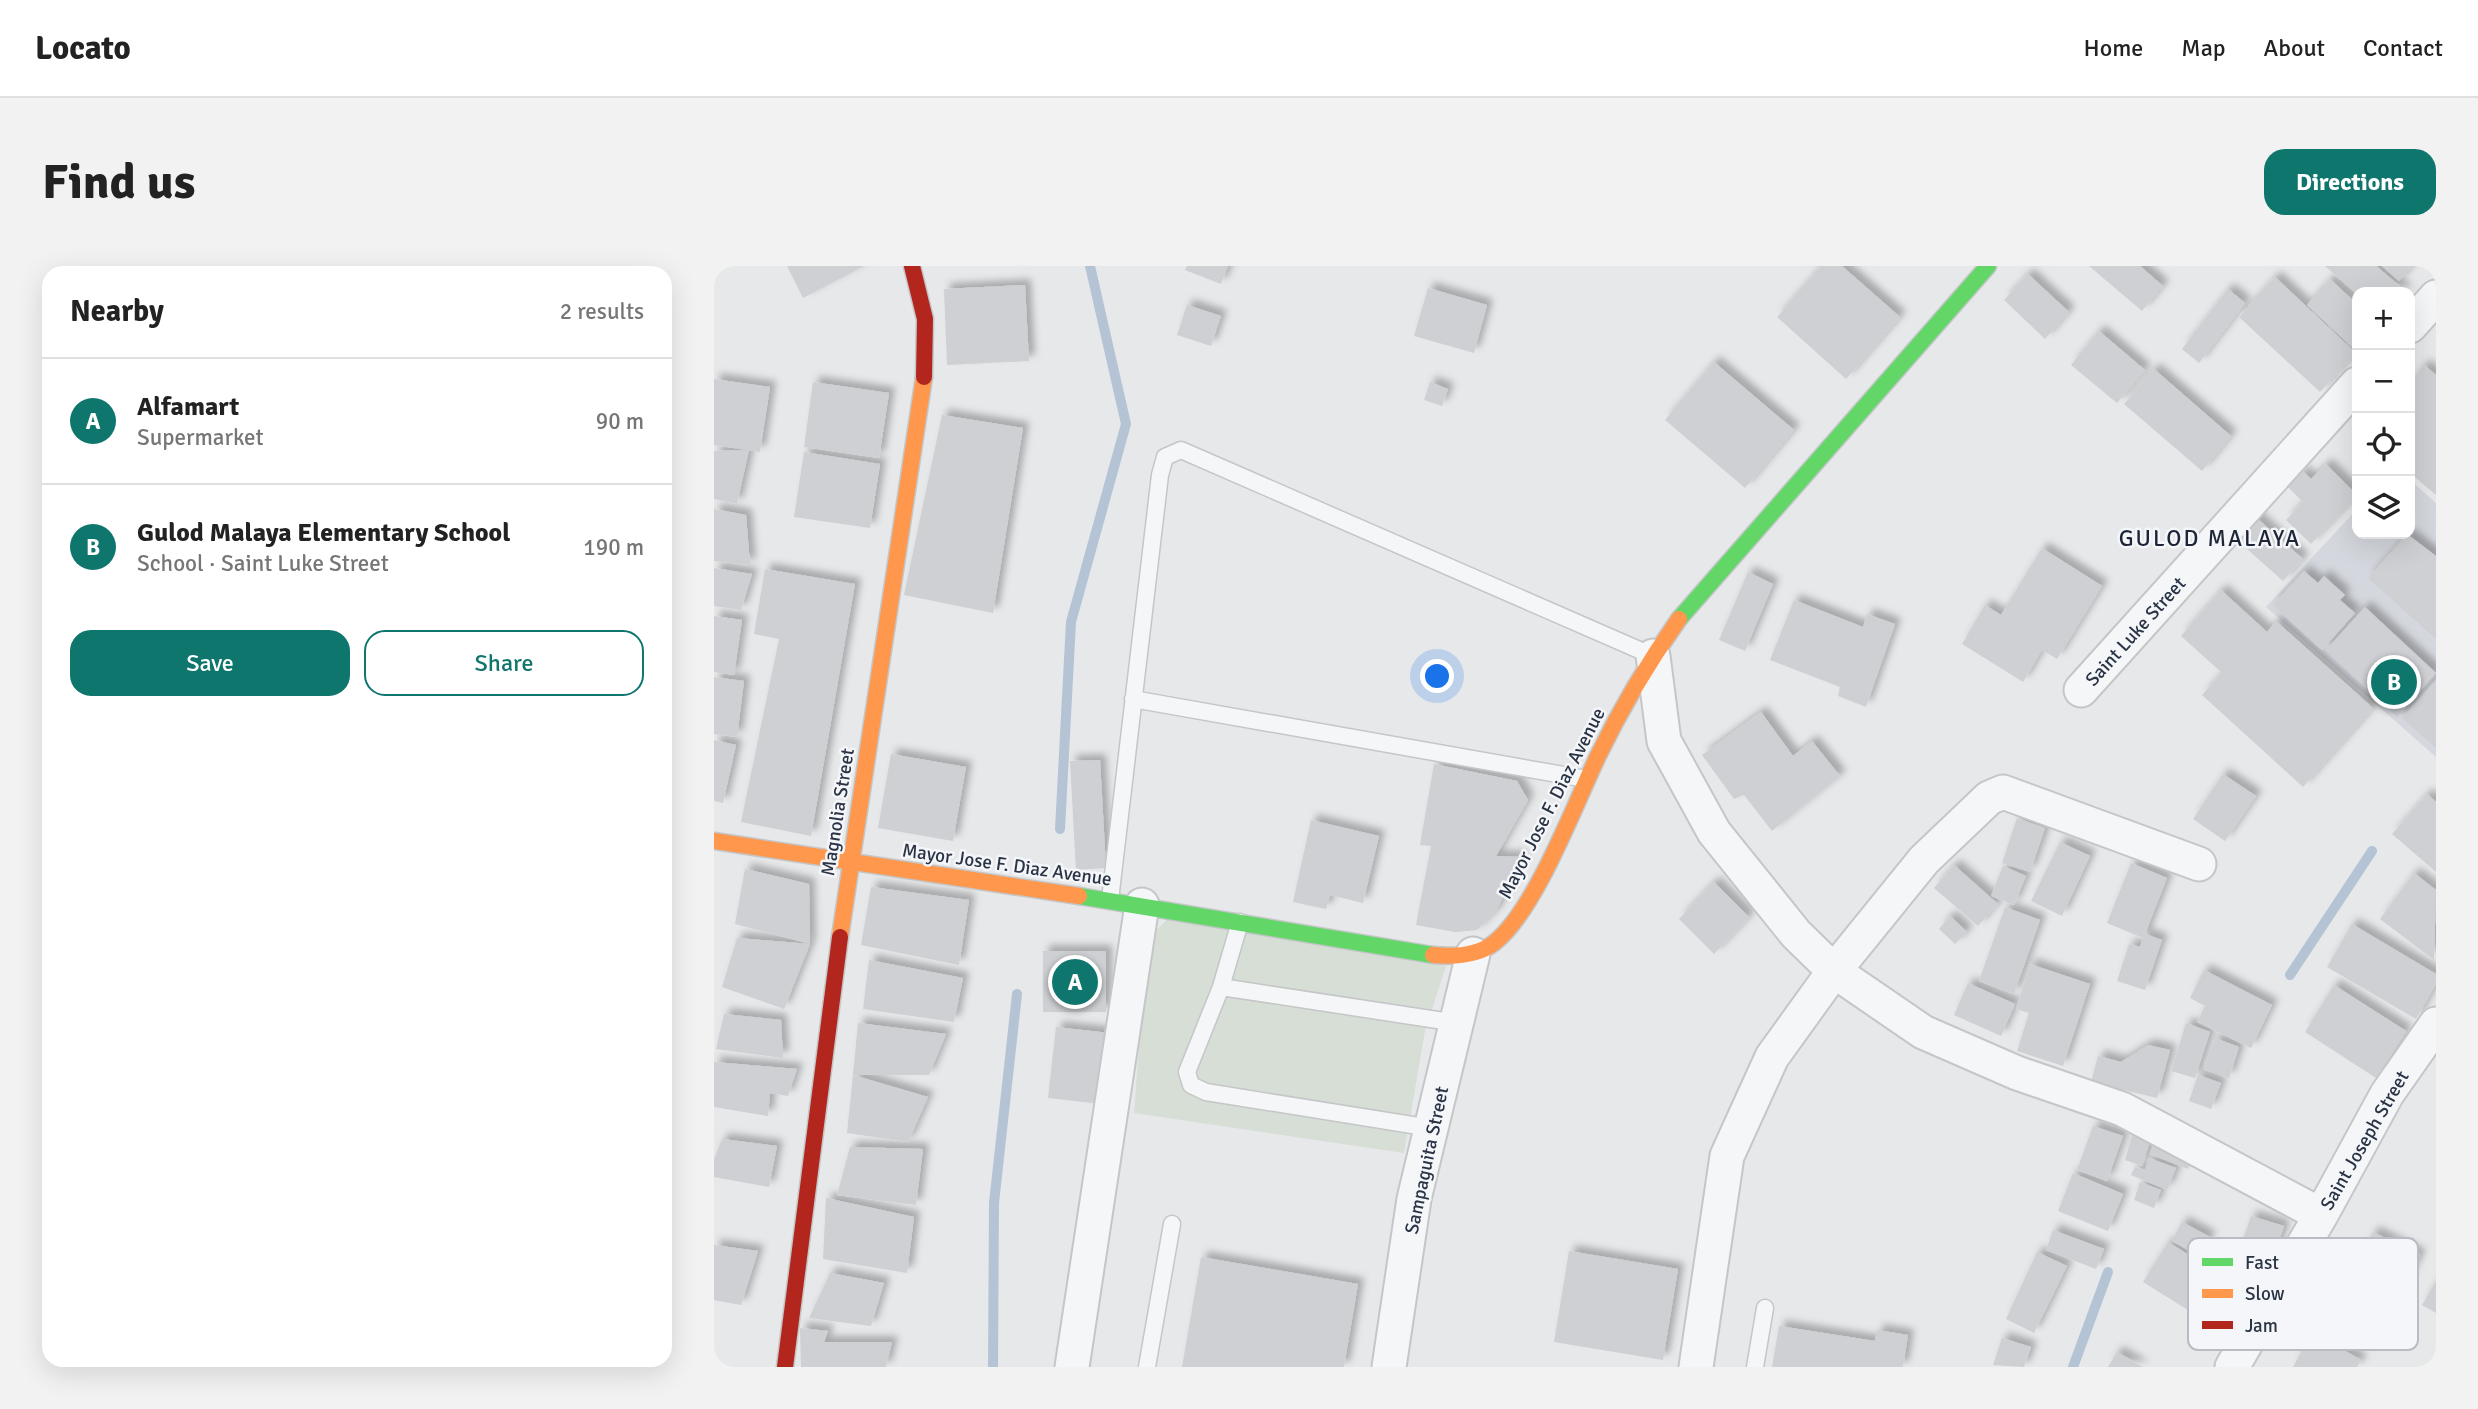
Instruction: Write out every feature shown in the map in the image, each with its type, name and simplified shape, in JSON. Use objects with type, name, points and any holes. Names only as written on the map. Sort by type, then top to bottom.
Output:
[{"type":"main road","name":"Magnolia Street","points":[[785,1367],[850,862],[921,411],[925,364],[924,322],[912,266]]},
{"type":"main road","name":"Mayor Jose F. Diaz Avenue","points":[[714,841],[1142,905],[1433,955],[1473,954],[1494,943],[1514,921],[1536,885],[1626,700],[1688,607],[1988,266]]},
{"type":"street","points":[[2415,320],[2436,297]]},
{"type":"street","name":"Saint Luke Street","points":[[2081,690],[2352,390]]},
{"type":"street","points":[[1653,656],[1664,741],[1714,832],[1797,934],[1834,971],[1923,1032],[2018,1073],[2122,1110],[2321,1215]]},
{"type":"street","points":[[1696,1367],[1727,1156],[1772,1057],[1834,971],[1924,860],[1997,793],[2003,792],[2199,864]]},
{"type":"street","points":[[1072,1367],[1142,905]]},
{"type":"street","name":"Sampaguita Street","points":[[1388,1367],[1414,1199],[1473,954]]},
{"type":"street","name":"Saint Joseph Street","points":[[2308,1238],[2387,1094],[2436,1024]]},
{"type":"street","name":"Saint Joseph Street","points":[[2232,1367],[2242,1350]]},
{"type":"lane","points":[[1110,900],[1160,475],[1165,457],[1181,450],[1653,656]]},
{"type":"lane","points":[[1133,699],[1588,779]]},
{"type":"lane","points":[[1240,922],[1221,986],[1187,1072],[1192,1085],[1206,1092],[1431,1128]]},
{"type":"lane","points":[[1221,986],[1457,1023]]},
{"type":"lane","points":[[1147,1367],[1172,1224]]},
{"type":"lane","points":[[1755,1367],[1765,1308]]},
{"type":"shaded area","points":[[2415,484],[2436,503],[2436,757],[2266,607],[2352,514],[2352,539],[2415,539]]},
{"type":"shaded area","points":[[1168,919],[1446,966],[1425,1031],[1404,1153],[1134,1113],[1147,939]]},
{"type":"building","points":[[787,266],[864,266],[803,298]]},
{"type":"building","points":[[1187,266],[1228,266],[1221,284],[1185,270]]},
{"type":"building","points":[[1821,266],[1842,266],[1900,317],[1846,379],[1777,317]]},
{"type":"building","points":[[2089,266],[2140,266],[2163,286],[2142,311]]},
{"type":"building","points":[[2325,266],[2376,266],[2401,287],[2352,287],[2352,290]]},
{"type":"building","points":[[2382,266],[2412,266],[2399,281]]},
{"type":"building","points":[[2028,274],[2069,312],[2045,339],[2004,300]]},
{"type":"building","points":[[2275,277],[2352,349],[2352,357],[2320,392],[2239,317]]},
{"type":"building","points":[[2330,279],[2352,299],[2352,347],[2307,305]]},
{"type":"building","points":[[1025,285],[1029,361],[947,365],[944,289]]},
{"type":"building","points":[[1428,288],[1487,305],[1474,353],[1414,336]]},
{"type":"building","points":[[2228,289],[2245,303],[2199,363],[2182,349]]},
{"type":"building","points":[[1187,305],[1221,316],[1211,346],[1177,335]]},
{"type":"building","points":[[2099,331],[2145,370],[2117,403],[2071,365]]},
{"type":"building","points":[[1714,362],[1794,430],[1745,488],[1665,420]]},
{"type":"building","points":[[2424,365],[2436,375],[2436,495],[2415,477],[2415,377]]},
{"type":"building","points":[[2154,369],[2231,436],[2202,471],[2124,404]]},
{"type":"building","points":[[714,379],[770,387],[760,452],[714,445]]},
{"type":"building","points":[[813,382],[889,393],[879,458],[804,447]]},
{"type":"building","points":[[1430,382],[1448,389],[1442,406],[1424,400]]},
{"type":"building","points":[[942,415],[1023,428],[993,613],[904,595]]},
{"type":"building","points":[[749,450],[737,504],[714,499],[714,451]]},
{"type":"building","points":[[804,452],[880,464],[870,528],[794,517]]},
{"type":"building","points":[[2326,464],[2352,490],[2352,500],[2311,544],[2286,520],[2303,502],[2288,487],[2303,471],[2311,479]]},
{"type":"building","points":[[714,509],[746,515],[750,565],[714,561]]},
{"type":"building","points":[[2250,512],[2303,559],[2283,581],[2230,534]]},
{"type":"building","points":[[2403,539],[2414,539],[2436,556],[2436,639],[2368,578]]},
{"type":"building","points":[[2042,548],[2102,586],[2057,659],[2042,650],[2023,682],[1962,644],[1985,605],[2001,615]]},
{"type":"building","points":[[714,568],[752,574],[741,610],[714,606]]},
{"type":"building","points":[[765,569],[855,584],[811,836],[741,822],[779,639],[754,634]]},
{"type":"building","points":[[2304,571],[2318,583],[2324,576],[2345,595],[2340,600],[2355,613],[2322,650],[2273,605]]},
{"type":"building","points":[[1748,572],[1773,584],[1745,651],[1719,640]]},
{"type":"building","points":[[2221,590],[2267,632],[2276,621],[2373,708],[2303,787],[2202,695],[2222,673],[2181,636]]},
{"type":"building","points":[[1794,600],[1863,627],[1867,614],[1895,624],[1866,707],[1838,696],[1840,687],[1770,660]]},
{"type":"building","points":[[2365,607],[2436,673],[2397,717],[2326,650]]},
{"type":"building","points":[[714,616],[742,620],[734,675],[714,672]]},
{"type":"building","points":[[714,677],[744,681],[737,737],[714,734]]},
{"type":"building","points":[[2436,680],[2436,748],[2402,718]]},
{"type":"building","points":[[1761,712],[1793,756],[1812,741],[1840,776],[1772,831],[1744,795],[1734,799],[1702,755]]},
{"type":"building","points":[[714,740],[736,745],[723,803],[714,801]]},
{"type":"building","points":[[891,754],[966,767],[953,841],[878,828]]},
{"type":"building","points":[[1100,760],[1106,868],[1076,870],[1070,761]]},
{"type":"building","points":[[1434,764],[1517,781],[1528,800],[1496,856],[1522,857],[1496,911],[1477,930],[1455,932],[1416,925],[1431,846],[1420,845]]},
{"type":"building","points":[[2223,774],[2256,796],[2225,841],[2193,819]]},
{"type":"building","points":[[2427,794],[2436,802],[2436,872],[2392,834]]},
{"type":"building","points":[[2017,818],[2045,828],[2030,872],[2002,863]]},
{"type":"building","points":[[1311,820],[1379,836],[1363,903],[1330,895],[1326,909],[1293,902]]},
{"type":"building","points":[[2060,842],[2090,856],[2062,916],[2031,901]]},
{"type":"building","points":[[2131,863],[2167,878],[2145,934],[2162,940],[2145,990],[2117,981],[2129,944],[2140,947],[2143,938],[2107,923]]},
{"type":"building","points":[[1954,865],[1998,904],[1978,926],[1934,888]]},
{"type":"building","points":[[2003,866],[2026,876],[2014,905],[1991,896]]},
{"type":"building","points":[[745,869],[809,884],[810,944],[735,924]]},
{"type":"building","points":[[2414,873],[2436,890],[2434,960],[2380,919]]},
{"type":"building","points":[[1714,882],[1749,917],[1714,954],[1679,919]]},
{"type":"building","points":[[871,887],[969,900],[959,965],[861,945]]},
{"type":"building","points":[[2005,907],[2040,920],[2014,994],[1979,981]]},
{"type":"building","points":[[1950,916],[1967,932],[1955,944],[1939,929]]},
{"type":"building","points":[[2352,924],[2436,974],[2436,984],[2416,1019],[2327,967]]},
{"type":"building","points":[[737,938],[810,944],[784,1009],[722,987]]},
{"type":"building","points":[[1043,951],[1106,951],[1106,1012],[1043,1012]]},
{"type":"building","points":[[869,960],[963,978],[954,1022],[863,1009]]},
{"type":"building","points":[[2030,964],[2090,984],[2063,1066],[2017,1051],[2029,1013],[2016,1009]]},
{"type":"building","points":[[2204,970],[2272,1005],[2251,1048],[2197,1022],[2205,1006],[2190,998]]},
{"type":"building","points":[[1968,983],[2015,1004],[2001,1036],[1954,1015]]},
{"type":"building","points":[[2334,985],[2406,1031],[2376,1078],[2305,1032]]},
{"type":"building","points":[[724,1014],[781,1020],[783,1058],[716,1049]]},
{"type":"building","points":[[858,1023],[946,1034],[929,1075],[853,1075]]},
{"type":"building","points":[[2186,1023],[2210,1032],[2195,1078],[2171,1071]]},
{"type":"building","points":[[1056,1027],[1109,1033],[1101,1104],[1048,1098]]},
{"type":"building","points":[[2215,1038],[2239,1047],[2229,1078],[2204,1069]]},
{"type":"building","points":[[2148,1045],[2170,1050],[2157,1098],[2091,1082],[2098,1056],[2121,1062]]},
{"type":"building","points":[[714,1062],[797,1069],[788,1096],[770,1093],[768,1116],[714,1107]]},
{"type":"building","points":[[853,1075],[928,1097],[908,1142],[847,1133]]},
{"type":"building","points":[[2198,1075],[2221,1083],[2211,1109],[2189,1101]]},
{"type":"building","points":[[2093,1126],[2123,1136],[2107,1181],[2077,1170]]},
{"type":"building","points":[[2133,1132],[2151,1138],[2142,1166],[2125,1160]]},
{"type":"building","points":[[722,1139],[777,1146],[769,1187],[714,1177],[714,1159]]},
{"type":"building","points":[[2155,1142],[2193,1156],[2188,1169],[2150,1154]]},
{"type":"building","points":[[850,1147],[923,1149],[916,1205],[837,1195]]},
{"type":"building","points":[[2149,1158],[2176,1168],[2167,1190],[2131,1175],[2135,1167],[2145,1170]]},
{"type":"building","points":[[2073,1173],[2123,1194],[2108,1231],[2058,1211]]},
{"type":"building","points":[[2140,1182],[2161,1190],[2154,1208],[2134,1200]]},
{"type":"building","points":[[826,1198],[914,1217],[907,1273],[823,1259]]},
{"type":"building","points":[[2251,1216],[2284,1226],[2280,1238],[2243,1238]]},
{"type":"building","points":[[2182,1222],[2210,1237],[2188,1238],[2188,1250],[2172,1241]]},
{"type":"building","points":[[2053,1230],[2104,1249],[2096,1269],[2046,1250]]},
{"type":"building","points":[[2373,1232],[2385,1238],[2370,1238]]},
{"type":"building","points":[[2168,1242],[2188,1254],[2188,1310],[2143,1282]]},
{"type":"building","points":[[714,1245],[758,1251],[741,1305],[714,1300]]},
{"type":"building","points":[[1569,1251],[1678,1269],[1663,1360],[1554,1342]]},
{"type":"building","points":[[2037,1252],[2067,1266],[2034,1333],[2006,1319]]},
{"type":"building","points":[[1201,1257],[1358,1284],[1344,1367],[1182,1367]]},
{"type":"building","points":[[830,1273],[884,1283],[871,1326],[809,1318]]},
{"type":"building","points":[[2436,1281],[2436,1313],[2422,1305]]},
{"type":"building","points":[[1779,1326],[1875,1341],[1877,1330],[1908,1335],[1903,1367],[1772,1367]]},
{"type":"building","points":[[800,1328],[828,1331],[824,1342],[892,1342],[886,1367],[801,1367]]},
{"type":"building","points":[[2002,1338],[2031,1347],[2024,1367],[1993,1365]]},
{"type":"building","points":[[2302,1350],[2344,1350],[2361,1360],[2357,1367],[2293,1367]]},
{"type":"building","points":[[2117,1352],[2143,1367],[2108,1367]]},
{"type":"waterway","points":[[1060,829],[1071,622],[1126,424],[1090,266]]},
{"type":"waterway","points":[[2290,975],[2372,851]]},
{"type":"waterway","points":[[993,1367],[994,1203],[1017,994]]},
{"type":"waterway","points":[[2073,1367],[2108,1272]]},
{"type":"traffic: fast","points":[[1679,619],[1988,266]]},
{"type":"traffic: fast","points":[[1079,896],[1433,955]]},
{"type":"traffic: slow","points":[[840,937],[924,377]]},
{"type":"traffic: slow","points":[[1433,955],[1457,956],[1480,951],[1494,943],[1509,928],[1539,883],[1616,721],[1679,619]]},
{"type":"traffic: slow","points":[[714,841],[1079,896]]},
{"type":"traffic: jam","points":[[912,266],[925,319],[924,377]]},
{"type":"traffic: jam","points":[[785,1367],[840,937]]},
{"type":"place","name":"Gulod Malaya Elementary School","points":[[2394,682]]},
{"type":"place","name":"Alfamart","points":[[1075,982]]},
{"type":"district","name":"GULOD MALAYA","points":[[2210,538]]}]
